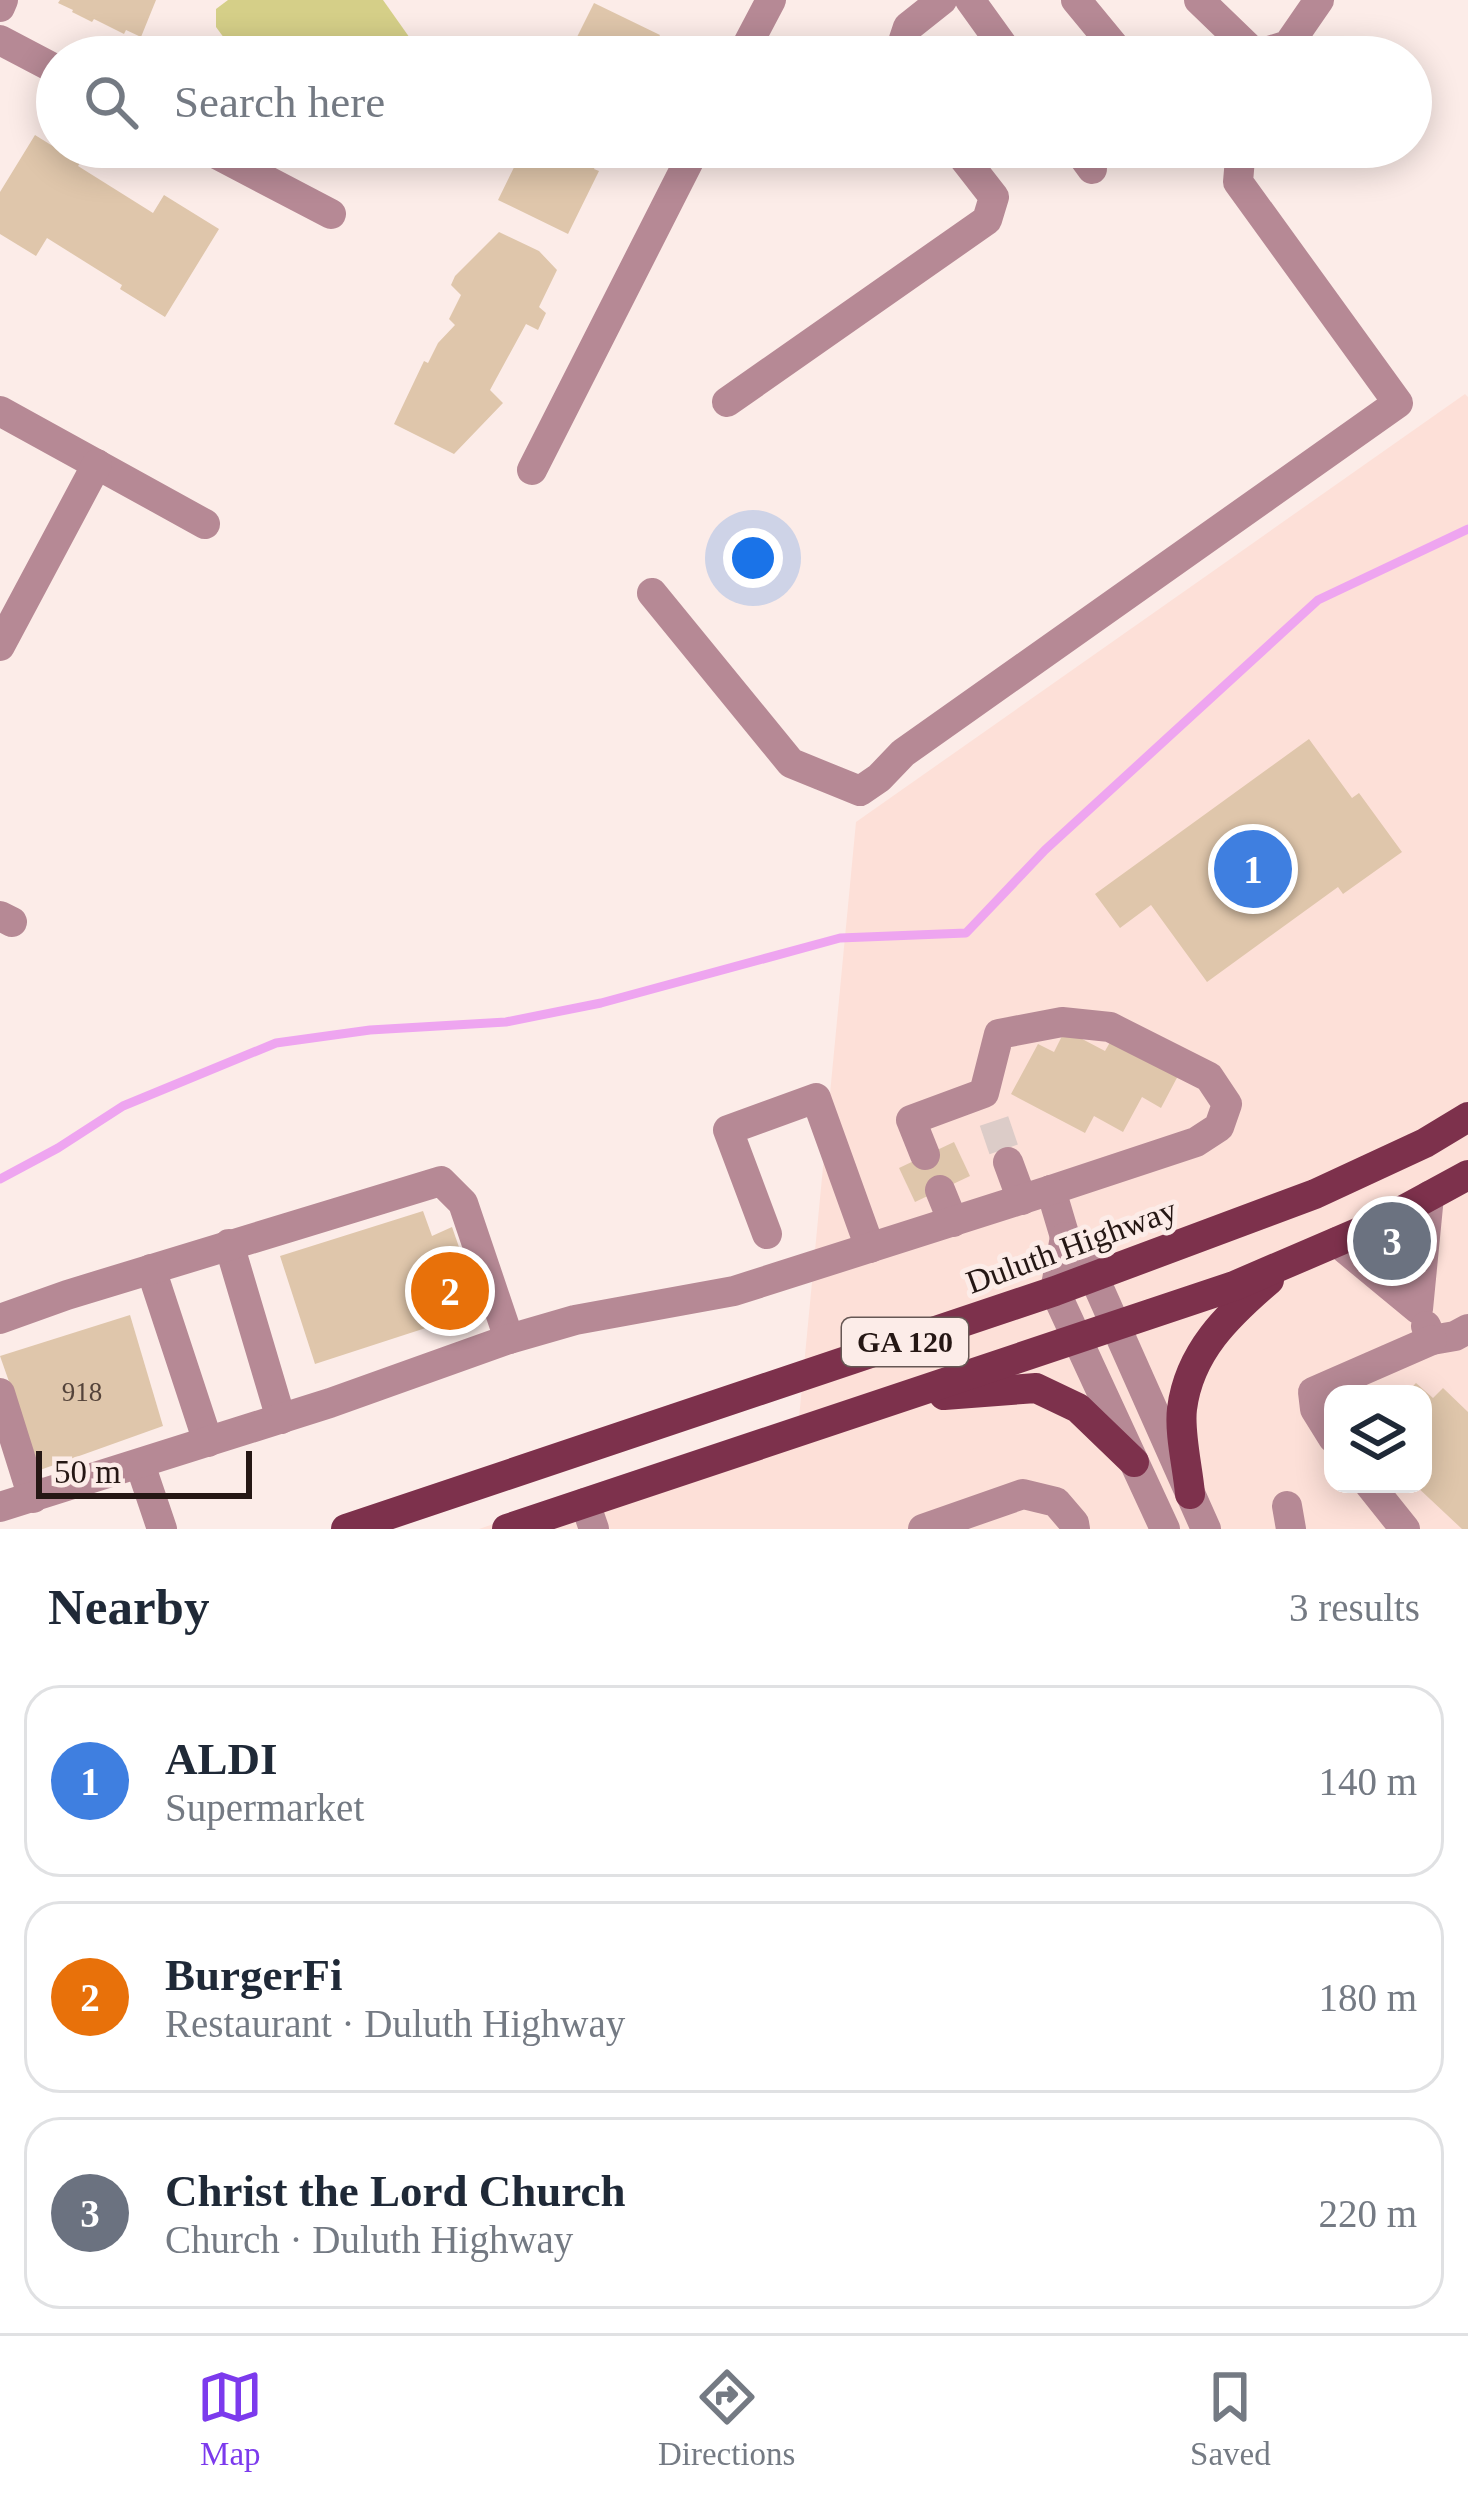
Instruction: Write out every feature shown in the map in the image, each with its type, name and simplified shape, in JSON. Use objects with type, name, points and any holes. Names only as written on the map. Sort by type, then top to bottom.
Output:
[{"type":"main road","name":"Duluth Highway","points":[[346,1529],[1055,1291],[1316,1194],[1468,1118]]},
{"type":"main road","name":"GA 120","points":[[507,1529],[589,1516],[896,1399],[1234,1286],[1376,1225],[1468,1175]]},
{"type":"main road","points":[[1190,1494],[1181,1411],[1196,1359],[1227,1316],[1290,1262]]},
{"type":"main road","points":[[896,1399],[1036,1388],[1078,1408],[1134,1462]]},
{"type":"street","points":[[752,36],[771,0]]},
{"type":"street","points":[[905,36],[908,27],[943,0]]},
{"type":"street","points":[[970,0],[996,36]]},
{"type":"street","points":[[1076,0],[1106,36]]},
{"type":"street","points":[[1198,0],[1235,36]]},
{"type":"street","points":[[1294,36],[1319,0]]},
{"type":"street","points":[[0,40],[36,59]]},
{"type":"street","points":[[243,168],[331,214]]},
{"type":"street","points":[[532,470],[685,168]]},
{"type":"street","points":[[727,402],[987,220],[994,196],[972,168]]},
{"type":"street","points":[[652,593],[791,763],[860,791],[903,754],[1398,403],[1238,182],[1239,168]]},
{"type":"street","points":[[0,411],[205,524]]},
{"type":"street","points":[[0,646],[97,464]]},
{"type":"street","points":[[0,1507],[281,1419],[509,1339],[575,1320],[734,1291],[1036,1195],[1196,1142],[1219,1127],[1227,1104],[1209,1077],[1110,1027],[1062,1022],[998,1034],[989,1107],[910,1120],[925,1155]]},
{"type":"street","points":[[767,1234],[728,1130],[817,1098],[870,1248]]},
{"type":"street","points":[[1008,1162],[1093,1275],[1206,1529]]},
{"type":"street","points":[[0,1319],[441,1181],[464,1203],[509,1339]]},
{"type":"street","points":[[940,1190],[953,1222]]},
{"type":"street","points":[[1418,1309],[1429,1196]]},
{"type":"street","points":[[1065,1238],[1055,1291],[1165,1529]]},
{"type":"street","points":[[1337,1242],[1456,1340]]},
{"type":"street","points":[[229,1244],[281,1419]]},
{"type":"street","points":[[151,1269],[208,1442]]},
{"type":"street","points":[[1332,1385],[1456,1340]]},
{"type":"street","points":[[1324,1388],[1313,1392],[1315,1409],[1324,1424]]},
{"type":"street","points":[[0,1393],[33,1498]]},
{"type":"street","points":[[140,1464],[162,1529]]},
{"type":"street","points":[[1376,1493],[1405,1529]]},
{"type":"street","points":[[923,1529],[1023,1494],[1056,1502],[1076,1529]]},
{"type":"shaded area","points":[[228,0],[383,0],[408,36],[223,36],[216,27],[216,9]]},
{"type":"shaded area","points":[[1465,394],[1468,1529],[479,1529],[799,1418],[856,822]]},
{"type":"building","points":[[156,0],[141,36],[92,22],[58,3]]},
{"type":"building","points":[[594,3],[660,35],[660,36],[578,36]]},
{"type":"building","points":[[35,135],[36,168],[81,168],[153,213],[164,195],[219,229],[165,317],[47,238],[36,256],[0,234],[0,192]]},
{"type":"building","points":[[514,168],[599,171],[568,234],[498,200]]},
{"type":"building","points":[[499,232],[539,251],[557,270],[539,307],[546,313],[538,330],[526,324],[490,390],[503,403],[454,454],[394,424],[424,361],[428,363],[455,325],[449,319],[461,295],[451,285],[455,276]]},
{"type":"building","points":[[1309,739],[1352,798],[1359,793],[1402,852],[1343,894],[1338,887],[1207,982],[1151,905],[1120,928],[1095,894]]},
{"type":"building","points":[[1065,1030],[1105,1051],[1113,1037],[1180,1072],[1161,1108],[1142,1097],[1123,1132],[1094,1116],[1085,1133],[1011,1094],[1038,1044],[1054,1052]]},
{"type":"building","points":[[954,1142],[970,1176],[915,1202],[899,1168]]},
{"type":"building","points":[[423,1211],[432,1236],[452,1227],[481,1310],[315,1364],[280,1256]]},
{"type":"building","points":[[130,1315],[163,1426],[40,1470],[0,1356]]},
{"type":"building","points":[[1443,1388],[1468,1412],[1468,1529],[1462,1529],[1424,1493],[1432,1493],[1432,1397]]},
{"type":"waterway","points":[[0,1179],[123,1106],[276,1043],[370,1030],[506,1022],[601,1003],[840,938],[966,933],[1045,850],[1318,600],[1468,529]]},
{"type":"tunnel","points":[[994,1121],[1008,1162]]},
{"type":"place","name":"ALDI","points":[[1253,869]]},
{"type":"place","name":"Christ the Lord Church","points":[[1392,1241]]},
{"type":"place","name":"BurgerFi","points":[[450,1291]]}]
